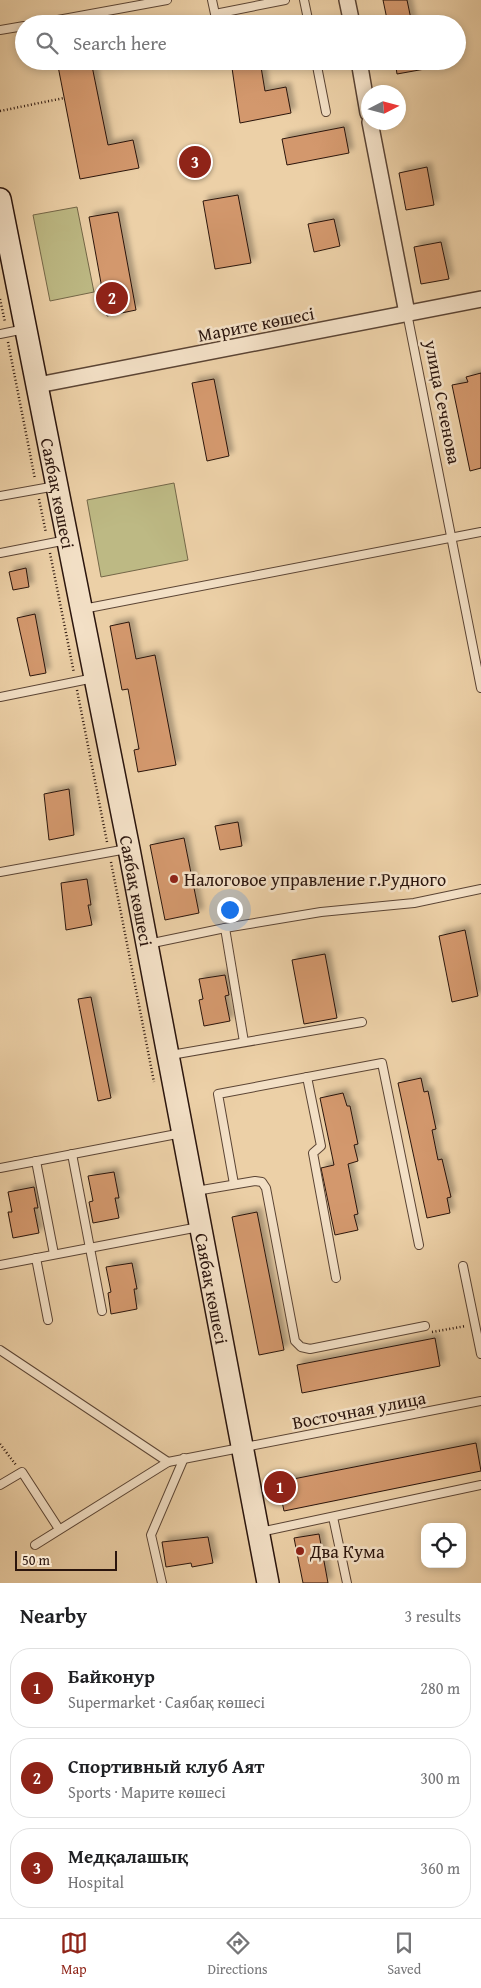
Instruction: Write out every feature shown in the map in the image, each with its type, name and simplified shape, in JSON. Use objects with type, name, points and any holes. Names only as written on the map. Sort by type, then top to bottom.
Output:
[{"type":"street","points":[[347,0],[350,15]]},
{"type":"street","points":[[361,70],[363,85]]},
{"type":"street","name":"улица Сеченова","points":[[372,130],[407,313]]},
{"type":"street","name":"Саябақ көшесі","points":[[0,198],[11,332],[38,385],[48,487],[58,542],[82,609],[86,680],[119,850],[148,944],[268,1583]]},
{"type":"street","name":"Марите көшесі","points":[[38,385],[481,299]]},
{"type":"lane","points":[[85,15],[167,0]]},
{"type":"lane","points":[[212,0],[215,14],[286,0]]},
{"type":"lane","points":[[304,0],[307,15]]},
{"type":"lane","points":[[0,30],[15,28]]},
{"type":"lane","points":[[318,70],[326,112]]},
{"type":"lane","name":"улица Сеченова","points":[[407,313],[481,688]]},
{"type":"lane","points":[[0,496],[48,487]]},
{"type":"lane","points":[[82,609],[481,532]]},
{"type":"lane","points":[[0,553],[58,542]]},
{"type":"lane","points":[[0,697],[86,680]]},
{"type":"lane","points":[[0,872],[119,850]]},
{"type":"lane","points":[[148,944],[225,928],[321,912],[414,903],[481,889]]},
{"type":"lane","points":[[225,928],[244,1042]]},
{"type":"lane","points":[[169,1056],[362,1022]]},
{"type":"lane","points":[[234,1184],[218,1094],[382,1063],[419,1245]]},
{"type":"lane","points":[[307,1077],[321,1146],[313,1154],[336,1278]]},
{"type":"lane","points":[[0,1168],[184,1133]]},
{"type":"lane","points":[[72,1154],[102,1311]]},
{"type":"lane","points":[[36,1161],[54,1254]]},
{"type":"lane","points":[[194,1192],[255,1180],[262,1182],[266,1188],[295,1341],[301,1347],[310,1349],[426,1326]]},
{"type":"lane","points":[[0,1265],[201,1226]]},
{"type":"lane","points":[[36,1258],[48,1320]]},
{"type":"lane","points":[[463,1266],[481,1354]]},
{"type":"lane","points":[[0,1350],[168,1462]]},
{"type":"lane","name":"Восточная улица","points":[[35,1545],[168,1462],[481,1401]]},
{"type":"lane","points":[[162,1583],[151,1535],[184,1458]]},
{"type":"lane","points":[[0,1485],[22,1472],[59,1529]]},
{"type":"lane","points":[[258,1533],[481,1485]]},
{"type":"lane","points":[[333,1516],[347,1583]]},
{"type":"path","points":[[0,111],[64,98]]},
{"type":"path","points":[[0,299],[11,332],[48,487],[86,680],[119,850],[155,1088]]},
{"type":"path","points":[[426,1326],[430,1333],[475,1325]]},
{"type":"path","points":[[0,1444],[22,1472]]},
{"type":"shaded area","points":[[77,207],[94,292],[50,301],[33,215]]},
{"type":"shaded area","points":[[174,483],[188,560],[101,577],[87,500]]},
{"type":"building","points":[[383,0],[407,0],[410,15],[386,15]]},
{"type":"building","points":[[59,70],[93,70],[108,145],[133,140],[139,168],[80,179]]},
{"type":"building","points":[[232,70],[262,70],[265,91],[286,87],[291,113],[240,123]]},
{"type":"building","points":[[396,70],[419,70],[397,74]]},
{"type":"building","points":[[344,127],[349,153],[287,165],[282,139]]},
{"type":"building","points":[[427,167],[434,205],[406,210],[399,173]]},
{"type":"building","points":[[238,195],[251,263],[215,269],[203,201]]},
{"type":"building","points":[[118,212],[136,310],[107,316],[89,217]]},
{"type":"building","points":[[334,219],[340,246],[314,252],[308,224]]},
{"type":"building","points":[[441,242],[449,279],[421,284],[414,247]]},
{"type":"building","points":[[481,373],[481,468],[470,471],[452,385],[468,382],[466,377]]},
{"type":"building","points":[[214,379],[229,456],[207,461],[192,383]]},
{"type":"building","points":[[26,568],[29,587],[13,590],[9,572]]},
{"type":"building","points":[[35,614],[46,673],[30,676],[17,618]]},
{"type":"building","points":[[129,622],[136,659],[155,655],[176,765],[138,772],[134,750],[139,749],[128,689],[122,690],[110,626]]},
{"type":"building","points":[[69,789],[74,835],[49,840],[44,794]]},
{"type":"building","points":[[238,822],[242,846],[220,850],[215,826]]},
{"type":"building","name":"Налоговое управление г.Рудного","points":[[184,838],[199,913],[165,920],[150,845]]},
{"type":"building","points":[[87,879],[91,905],[88,905],[92,925],[66,930],[61,883]]},
{"type":"building","points":[[465,930],[478,996],[452,1002],[439,936]]},
{"type":"building","points":[[325,954],[337,1018],[304,1024],[292,960]]},
{"type":"building","points":[[225,975],[229,995],[225,996],[230,1021],[204,1026],[199,1000],[203,999],[199,979]]},
{"type":"building","points":[[91,997],[111,1098],[98,1101],[78,999]]},
{"type":"building","points":[[421,1078],[424,1092],[428,1091],[436,1129],[432,1130],[438,1160],[442,1159],[451,1197],[447,1198],[450,1213],[427,1218],[398,1083]]},
{"type":"building","points":[[343,1093],[347,1106],[350,1106],[358,1144],[354,1145],[358,1161],[348,1164],[358,1214],[354,1215],[358,1230],[335,1235],[321,1168],[334,1165],[320,1098]]},
{"type":"building","points":[[114,1172],[119,1198],[115,1198],[119,1218],[93,1223],[89,1202],[93,1201],[88,1176]]},
{"type":"building","points":[[34,1187],[38,1208],[34,1208],[39,1233],[13,1238],[8,1212],[12,1212],[8,1192]]},
{"type":"building","points":[[257,1212],[284,1350],[259,1355],[232,1217]]},
{"type":"building","points":[[132,1263],[137,1289],[134,1289],[137,1309],[111,1314],[108,1293],[111,1292],[106,1267]]},
{"type":"building","points":[[435,1338],[440,1366],[302,1393],[297,1365]]},
{"type":"building","points":[[476,1443],[481,1471],[284,1511],[278,1482]]},
{"type":"building","points":[[319,1534],[328,1583],[303,1583],[294,1538]]},
{"type":"building","points":[[208,1537],[213,1563],[192,1567],[191,1563],[166,1567],[162,1542]]},
{"type":"place","name":"Медқалашық","points":[[195,162]]},
{"type":"place","name":"Спортивный клуб Аят","points":[[112,298]]},
{"type":"place","name":"Налоговое управление г.Рудного","points":[[174,879]]},
{"type":"place","name":"Байконур","points":[[280,1487]]},
{"type":"place","name":"Два Кума","points":[[300,1551]]}]
